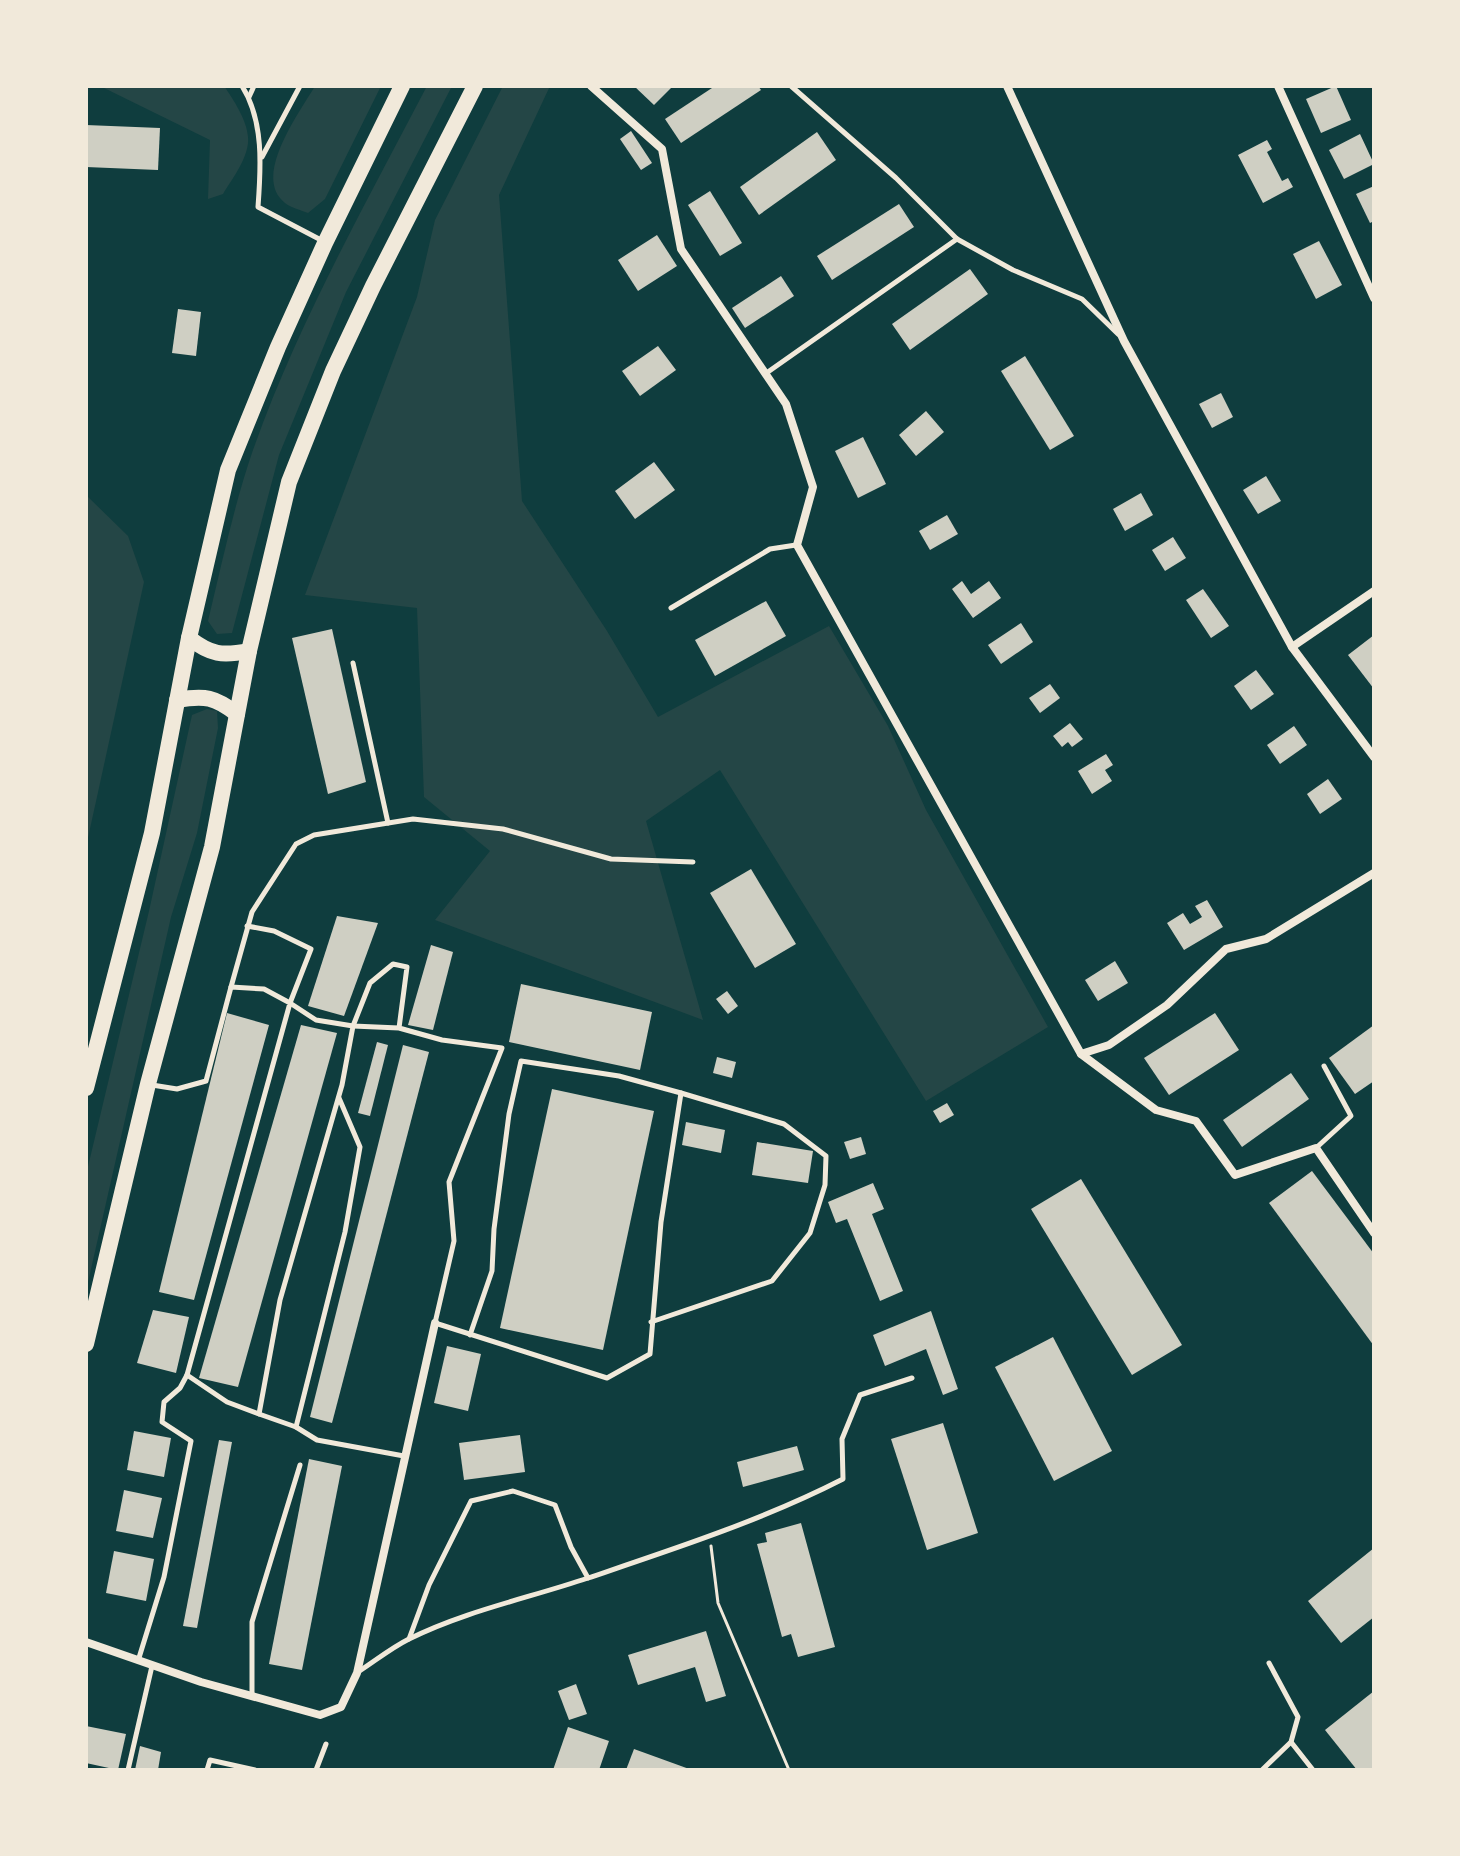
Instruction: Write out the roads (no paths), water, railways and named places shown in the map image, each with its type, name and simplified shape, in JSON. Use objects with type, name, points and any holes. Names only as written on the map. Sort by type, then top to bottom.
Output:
[{"type":"main road","points":[[87,1078],[152,833],[189,638],[228,470],[325,243],[402,86]]},
{"type":"main road","points":[[86,1344],[148,1084],[212,847],[249,651],[289,482],[333,371],[475,86]]},
{"type":"main road","points":[[189,638],[205,651],[227,655],[249,651]]},
{"type":"main road","points":[[177,700],[199,696],[220,701],[237,714]]},
{"type":"street","points":[[591,86],[662,149],[681,249],[786,404],[813,487],[797,545],[1081,1054],[1156,1110],[1196,1121],[1235,1175],[1316,1148],[1374,1233]]},
{"type":"street","points":[[1007,86],[1124,341],[1292,647],[1374,757]]},
{"type":"street","points":[[1278,86],[1374,298]]},
{"type":"street","points":[[1292,647],[1374,591]]},
{"type":"street","points":[[1081,1054],[1109,1045],[1167,1005],[1226,949],[1266,939],[1374,873]]},
{"type":"street","points":[[86,1642],[138,1662],[320,1715],[341,1707],[357,1673],[435,1323]]},
{"type":"lane","points":[[242,86],[249,97],[262,158],[258,207],[325,243]]},
{"type":"lane","points":[[249,97],[254,86]]},
{"type":"lane","points":[[262,158],[300,86]]},
{"type":"lane","points":[[791,86],[896,178],[957,239],[1013,270],[1082,299],[1124,341]]},
{"type":"lane","points":[[765,374],[957,239]]},
{"type":"lane","points":[[671,608],[770,549],[797,545]]},
{"type":"lane","points":[[353,663],[388,823]]},
{"type":"lane","points":[[148,1084],[177,1089],[206,1081],[252,912],[296,844],[314,835],[413,819],[503,829],[611,859],[693,862]]},
{"type":"lane","points":[[138,1662],[164,1577],[191,1441],[162,1422],[164,1402],[180,1388],[187,1375],[290,1003],[311,949],[274,931],[247,926]]},
{"type":"lane","points":[[259,1414],[280,1300],[338,1097],[353,1026],[370,983],[393,964],[407,967],[399,1028]]},
{"type":"lane","points":[[231,987],[264,989],[316,1020],[353,1026],[399,1028],[442,1040],[502,1048],[449,1182],[454,1241],[435,1323],[607,1378],[650,1354],[661,1222],[681,1093]]},
{"type":"lane","points":[[470,1335],[492,1271],[494,1229],[509,1114],[521,1061],[619,1076],[784,1124],[826,1156],[825,1185],[810,1233],[772,1281],[651,1322]]},
{"type":"lane","points":[[1316,1148],[1351,1116],[1324,1066]]},
{"type":"lane","points":[[296,1427],[345,1232],[360,1147],[338,1097]]},
{"type":"lane","points":[[187,1375],[227,1402],[296,1427],[317,1440],[404,1456]]},
{"type":"lane","points":[[357,1673],[408,1640],[454,1621],[588,1578],[802,1501],[843,1479],[842,1439],[860,1395],[912,1378]]},
{"type":"lane","points":[[252,1695],[252,1622],[300,1465]]},
{"type":"lane","points":[[408,1640],[429,1585],[471,1501],[513,1491],[555,1505],[571,1547],[588,1578]]},
{"type":"lane","points":[[1262,1770],[1291,1742],[1298,1717],[1269,1663]]},
{"type":"lane","points":[[128,1770],[152,1666]]},
{"type":"lane","points":[[1291,1742],[1313,1770]]},
{"type":"lane","points":[[316,1770],[326,1744]]},
{"type":"lane","points":[[207,1770],[210,1760],[255,1770]]}]
